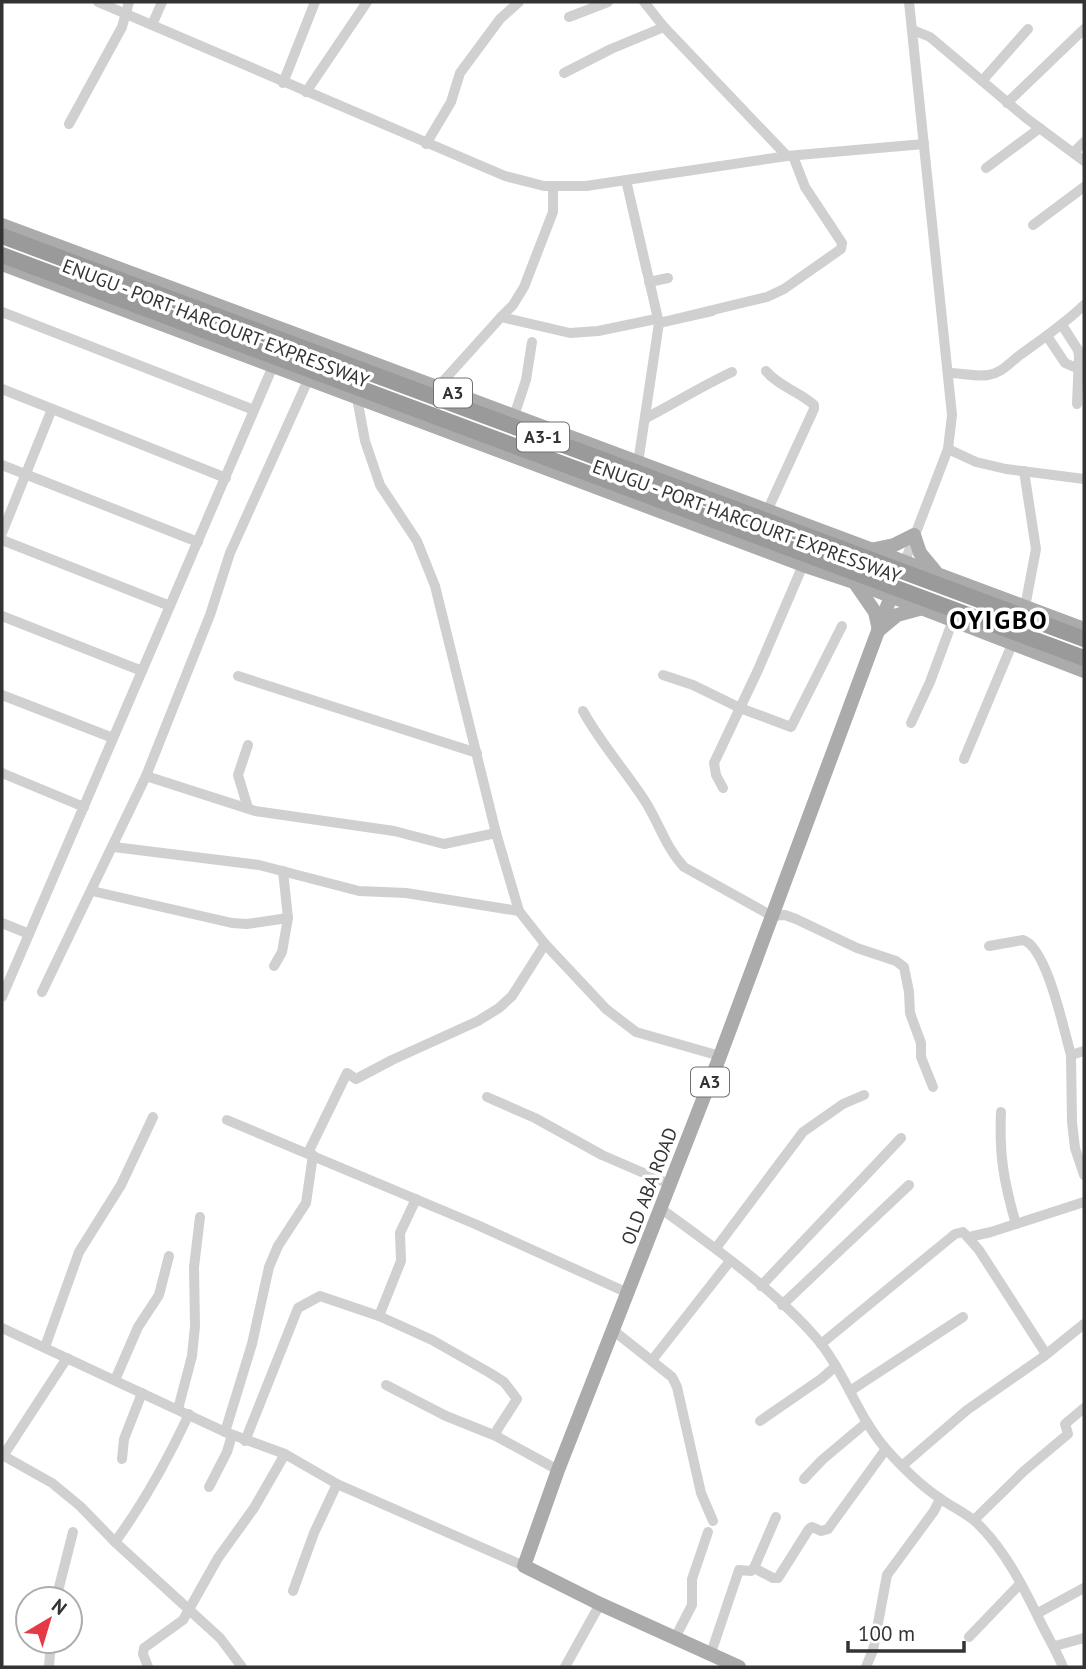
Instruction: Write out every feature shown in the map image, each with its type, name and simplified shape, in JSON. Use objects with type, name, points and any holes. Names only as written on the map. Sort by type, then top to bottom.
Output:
[{"type":"highway","name":"ENUGU - PORT HARCOURT EXPRESSWAY","points":[[2,236],[1084,639]]},
{"type":"highway","name":"ENUGU - PORT HARCOURT EXPRESSWAY","points":[[2,255],[1084,658]]},
{"type":"highway","points":[[87,286],[93,270]]},
{"type":"main road","name":"ENUGU - PORT HARCOURT EXPRESSWAY","points":[[2,225],[1084,629]]},
{"type":"main road","name":"ENUGU - PORT HARCOURT EXPRESSWAY","points":[[2,264],[854,582],[1084,671]]},
{"type":"main road","points":[[874,550],[894,545],[914,535],[920,553],[936,573]]},
{"type":"main road","points":[[854,582],[875,612],[878,630],[897,615],[923,608]]},
{"type":"main road","name":"OLD ABA ROAD","points":[[524,1566],[558,1470],[720,1056],[891,596]]},
{"type":"main road","points":[[524,1566],[738,1667]]},
{"type":"street","points":[[99,2],[426,144],[527,183],[586,186],[790,156],[924,144]]},
{"type":"street","points":[[69,124],[122,27],[129,2]]},
{"type":"street","points":[[152,25],[162,2]]},
{"type":"street","points":[[283,83],[315,2]]},
{"type":"street","points":[[306,92],[368,2]]},
{"type":"street","points":[[426,144],[451,102],[460,73],[499,19],[519,2]]},
{"type":"street","points":[[569,17],[608,2]]},
{"type":"street","points":[[905,561],[948,449],[952,415],[909,2]]},
{"type":"street","points":[[501,317],[570,333],[712,311],[767,297],[784,289],[841,249],[842,243],[805,187],[790,156],[664,27],[648,3]]},
{"type":"street","points":[[564,73],[611,49],[664,27]]},
{"type":"street","points":[[982,81],[1028,29]]},
{"type":"street","points":[[1007,103],[1084,29]]},
{"type":"street","points":[[913,30],[930,37],[1007,103],[1084,161]]},
{"type":"street","points":[[986,168],[1040,128]]},
{"type":"street","points":[[1074,152],[1084,142]]},
{"type":"street","points":[[626,180],[658,321],[638,463]]},
{"type":"street","points":[[437,387],[513,305],[524,286],[553,212],[553,186]]},
{"type":"street","points":[[1033,225],[1084,187]]},
{"type":"street","points":[[648,277],[668,278]]},
{"type":"street","points":[[949,373],[986,376],[996,373],[1062,325],[1084,304]]},
{"type":"street","points":[[2,312],[254,410]]},
{"type":"street","points":[[1062,325],[1078,350],[1077,404]]},
{"type":"street","points":[[1047,336],[1065,363],[1079,369]]},
{"type":"street","points":[[514,416],[526,380],[532,342]]},
{"type":"street","points":[[2,994],[273,366]]},
{"type":"street","points":[[766,371],[779,383],[814,405],[768,509]]},
{"type":"street","points":[[646,418],[732,372]]},
{"type":"street","points":[[42,992],[146,776],[210,615],[230,553],[308,380]]},
{"type":"street","points":[[2,389],[226,478]]},
{"type":"street","points":[[357,398],[365,441],[380,485],[417,541],[435,586],[496,833],[519,911],[545,944],[606,1009],[636,1032],[720,1056]]},
{"type":"street","points":[[2,533],[51,409]]},
{"type":"street","points":[[948,449],[976,462],[1084,479]]},
{"type":"street","points":[[2,466],[198,542]]},
{"type":"street","points":[[1024,471],[1036,549],[1025,607]]},
{"type":"street","points":[[2,540],[170,606]]},
{"type":"street","points":[[723,788],[716,775],[714,763],[803,565]]},
{"type":"street","points":[[2,616],[142,671]]},
{"type":"street","points":[[911,723],[953,621]]},
{"type":"street","points":[[663,675],[791,727],[842,626]]},
{"type":"street","points":[[964,759],[1013,642]]},
{"type":"street","points":[[238,676],[477,753]]},
{"type":"street","points":[[2,695],[113,738]]},
{"type":"street","points":[[583,711],[611,757],[646,803],[674,856],[684,867],[772,916],[785,915],[796,919],[857,948],[896,961],[904,967],[910,1013],[921,1043],[921,1057],[933,1087]]},
{"type":"street","points":[[248,745],[239,775],[248,808]]},
{"type":"street","points":[[2,773],[84,807]]},
{"type":"street","points":[[146,776],[248,808],[394,831],[444,844],[496,833]]},
{"type":"street","points":[[114,847],[242,862],[359,891],[406,893],[519,911]]},
{"type":"street","points":[[275,966],[282,952],[288,918],[283,871]]},
{"type":"street","points":[[92,891],[232,923],[247,924],[288,918]]},
{"type":"street","points":[[2,923],[29,934]]},
{"type":"street","points":[[989,946],[1023,940],[1029,942],[1037,953],[1054,995],[1070,1055],[1075,1148],[1084,1175]]},
{"type":"street","points":[[209,1487],[227,1452],[229,1433],[269,1267],[278,1246],[306,1203],[311,1154],[346,1073],[356,1079],[478,1021],[499,1008],[512,996],[545,944]]},
{"type":"street","points":[[1070,1055],[1084,1051]]},
{"type":"street","points":[[716,1248],[803,1132],[843,1104],[864,1095]]},
{"type":"street","points":[[487,1097],[534,1118],[602,1155],[669,1184]]},
{"type":"street","points":[[1001,1112],[1001,1164],[1016,1224]]},
{"type":"street","points":[[45,1346],[79,1252],[121,1185],[153,1117]]},
{"type":"street","points":[[227,1119],[628,1293]]},
{"type":"street","points":[[761,1286],[901,1138]]},
{"type":"street","points":[[782,1305],[909,1185]]},
{"type":"street","points":[[379,1316],[401,1261],[400,1233],[416,1199]]},
{"type":"street","points":[[969,1237],[1084,1202]]},
{"type":"street","points":[[660,1208],[716,1248],[761,1286],[821,1344],[836,1366],[866,1423],[886,1449],[927,1489],[974,1520],[1006,1557],[1038,1613],[1063,1667]]},
{"type":"street","points":[[178,1409],[192,1356],[195,1326],[194,1267],[200,1217]]},
{"type":"street","points":[[821,1344],[962,1231],[969,1237],[1046,1354]]},
{"type":"street","points":[[115,1380],[138,1327],[159,1294],[169,1256]]},
{"type":"street","points":[[653,1359],[730,1261]]},
{"type":"street","points":[[245,1441],[298,1308],[320,1296],[379,1316],[432,1340],[490,1373],[513,1391],[516,1404],[497,1430],[496,1436]]},
{"type":"street","points":[[850,1391],[963,1317]]},
{"type":"street","points":[[903,1465],[967,1410],[1084,1324]]},
{"type":"street","points":[[2,1328],[245,1441],[285,1454],[337,1484],[524,1566]]},
{"type":"street","points":[[614,1331],[653,1359],[672,1377],[677,1387],[701,1493],[713,1521]]},
{"type":"street","points":[[67,1358],[3,1459],[52,1483],[80,1506],[115,1542],[220,1638],[243,1667]]},
{"type":"street","points":[[760,1422],[821,1380],[836,1366]]},
{"type":"street","points":[[386,1385],[446,1416],[496,1436],[558,1470]]},
{"type":"street","points":[[122,1459],[124,1439],[142,1394]]},
{"type":"street","points":[[974,1520],[1024,1471],[1062,1441],[1068,1434],[1065,1423],[1084,1408]]},
{"type":"street","points":[[115,1542],[135,1515],[169,1458],[189,1414]]},
{"type":"street","points":[[803,1479],[866,1423]]},
{"type":"street","points":[[754,1568],[773,1578],[781,1575],[809,1529],[828,1529],[886,1449]]},
{"type":"street","points":[[148,1667],[143,1654],[144,1648],[183,1620],[218,1558],[254,1508],[285,1454]]},
{"type":"street","points":[[293,1591],[306,1553],[337,1484]]},
{"type":"street","points":[[866,1667],[873,1650],[887,1575],[940,1499]]},
{"type":"street","points":[[711,1653],[736,1575],[739,1570],[751,1571],[754,1568],[776,1517]]},
{"type":"street","points":[[60,1585],[73,1532]]},
{"type":"street","points":[[675,1638],[692,1605],[692,1579],[708,1532]]},
{"type":"street","points":[[969,1637],[1020,1584]]},
{"type":"street","points":[[1038,1613],[1084,1588]]},
{"type":"street","points":[[565,1667],[600,1604]]},
{"type":"street","points":[[1055,1646],[1084,1639]]},
{"type":"district","name":"OYIGBO","points":[[999,620]]}]
